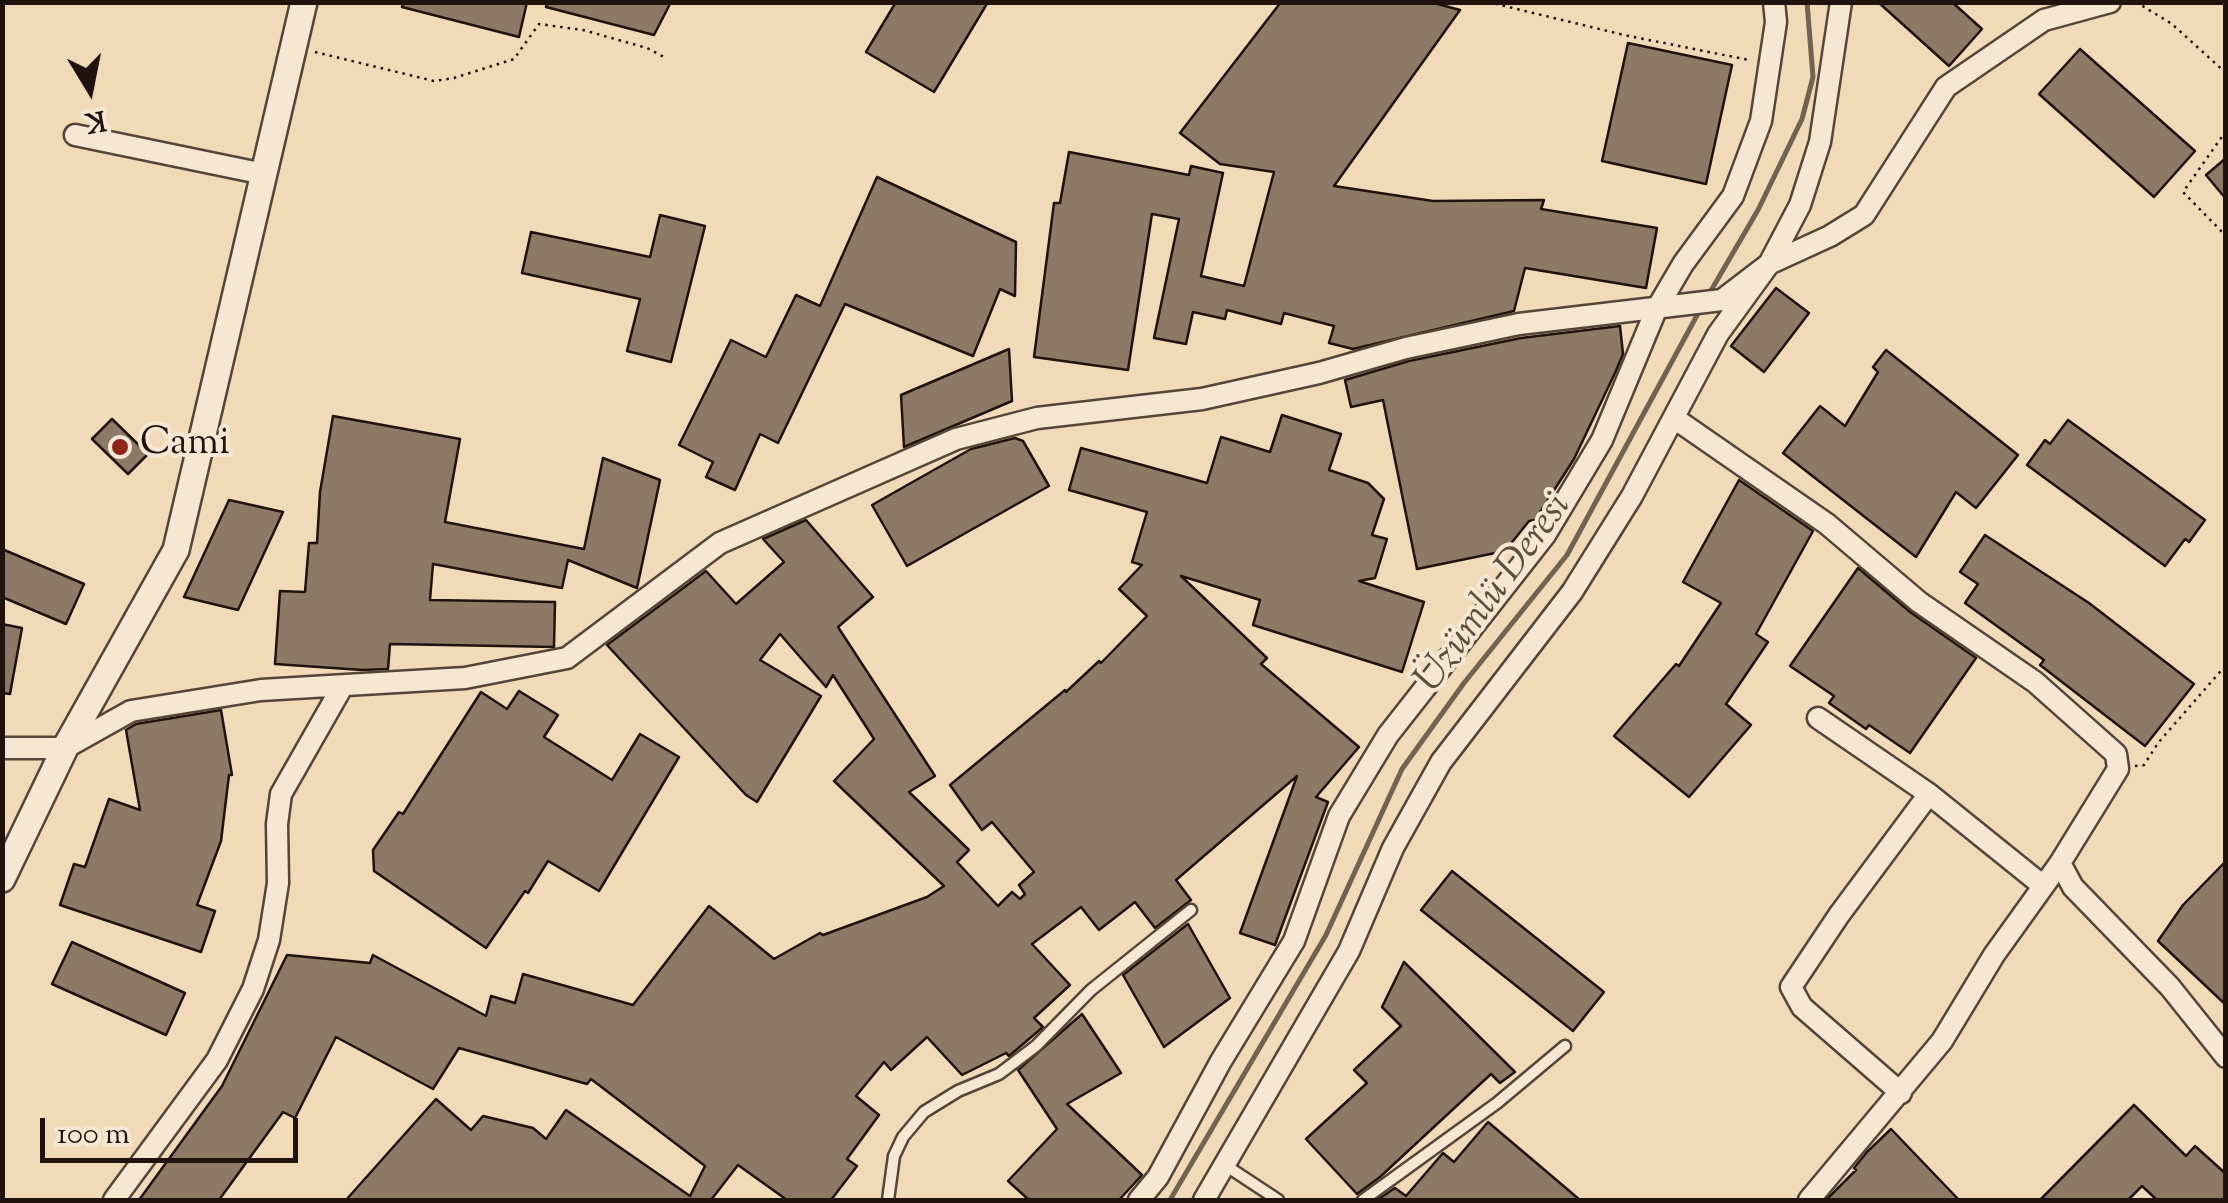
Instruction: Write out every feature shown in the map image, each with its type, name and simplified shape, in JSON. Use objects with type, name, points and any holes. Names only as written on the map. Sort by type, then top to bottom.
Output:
[{"type":"street","points":[[2,879],[65,748],[176,550],[304,2]]},
{"type":"street","points":[[1139,1200],[1158,1177],[1221,1061],[1294,940],[1339,816],[1388,735],[1545,535],[1602,440],[1656,310],[1683,264],[1733,196],[1761,121],[1776,22],[1774,2]]},
{"type":"street","points":[[1204,1200],[1349,951],[1393,848],[1441,762],[1572,592],[1632,496],[1718,334],[1769,264],[1800,205],[1820,142],[1841,2]]},
{"type":"street","points":[[2,748],[65,748],[131,710],[261,690],[465,678],[567,658],[720,543],[956,439],[1037,418],[1202,399],[1519,324],[1722,300],[1769,264],[1830,236],[1864,214],[1946,88],[2044,20],[2110,2]]},
{"type":"street","points":[[75,135],[264,174]]},
{"type":"street","points":[[1674,418],[1827,524],[1919,602],[2035,682],[2116,754],[2118,769],[2060,862],[1994,955],[1942,1041],[1809,1200]]},
{"type":"street","points":[[114,1200],[217,1060],[253,989],[269,940],[278,882],[281,794],[342,687]]},
{"type":"street","points":[[1818,718],[1929,794],[2042,884]]},
{"type":"street","points":[[1901,1093],[1802,1007],[1792,987],[1839,914],[1929,794]]},
{"type":"street","points":[[2060,862],[2073,887],[2170,987],[2226,1057]]},
{"type":"lane","points":[[888,1200],[894,1156],[924,1112],[1012,1065],[1092,990],[1191,910]]},
{"type":"lane","points":[[1363,1200],[1496,1103],[1566,1046]]},
{"type":"lane","points":[[1224,1164],[1278,1200]]},
{"type":"path","points":[[1488,2],[1624,35],[1770,64]]},
{"type":"path","points":[[2136,2],[2172,24],[2226,73]]},
{"type":"path","points":[[294,46],[434,81],[514,59],[539,24],[583,30],[647,48],[664,57]]},
{"type":"path","points":[[2226,131],[2182,192],[2226,236]]},
{"type":"path","points":[[2118,769],[2144,765],[2158,743],[2226,665]]},
{"type":"building","points":[[403,2],[527,2],[519,37],[402,7]]},
{"type":"building","points":[[547,2],[671,2],[654,35],[546,7]]},
{"type":"building","points":[[896,2],[988,2],[934,92],[866,52]]},
{"type":"building","points":[[1281,2],[1430,2],[1460,10],[1334,186],[1433,201],[1544,200],[1541,209],[1657,228],[1646,288],[1525,268],[1514,311],[1353,349],[1329,343],[1334,326],[1284,313],[1281,324],[1227,310],[1225,319],[1193,312],[1186,344],[1154,338],[1179,219],[1152,214],[1128,370],[1034,357],[1054,203],[1060,203],[1069,152],[1189,175],[1191,166],[1223,173],[1201,276],[1244,286],[1274,172],[1220,164],[1180,133]]},
{"type":"building","points":[[1878,2],[1952,2],[1982,29],[1949,66]]},
{"type":"building","points":[[1628,43],[1732,65],[1706,184],[1602,161]]},
{"type":"building","points":[[2080,49],[2195,151],[2154,197],[2039,94]]},
{"type":"building","points":[[2226,158],[2226,199],[2206,175]]},
{"type":"building","points":[[877,177],[1016,242],[1015,296],[1000,289],[973,356],[845,304],[778,443],[760,434],[735,490],[706,477],[713,462],[679,445],[731,340],[766,357],[796,295],[820,306]]},
{"type":"building","points":[[660,215],[705,226],[671,362],[627,351],[640,299],[522,273],[531,232],[650,257]]},
{"type":"building","points":[[1776,288],[1809,313],[1764,372],[1731,346]]},
{"type":"building","points":[[1620,326],[1623,354],[1615,373],[1574,459],[1535,520],[1529,521],[1505,551],[1417,569],[1383,400],[1351,407],[1345,380],[1409,361],[1521,338]]},
{"type":"building","points":[[1009,349],[1012,401],[904,447],[901,395]]},
{"type":"building","points":[[1886,350],[2018,455],[1976,508],[1956,492],[1916,557],[1783,453],[1820,406],[1845,426],[1878,372],[1873,367]]},
{"type":"building","points":[[1282,415],[1341,434],[1329,470],[1368,483],[1384,499],[1372,535],[1387,539],[1375,578],[1359,581],[1424,602],[1402,672],[1253,625],[1260,600],[1181,576],[1267,658],[1261,664],[1359,747],[1316,797],[1328,802],[1275,945],[1240,933],[1297,776],[1176,880],[1191,900],[1155,928],[1135,902],[1099,930],[1081,907],[1032,944],[1070,985],[1034,1018],[1043,1027],[1009,1056],[1006,1053],[962,1075],[927,1037],[891,1070],[884,1062],[856,1096],[879,1115],[847,1159],[857,1166],[831,1200],[787,1200],[738,1165],[711,1200],[346,1200],[436,1099],[471,1130],[483,1116],[533,1128],[546,1139],[566,1110],[690,1196],[705,1166],[591,1079],[587,1084],[459,1048],[433,1089],[336,1037],[295,1118],[283,1112],[219,1200],[139,1200],[222,1086],[287,955],[370,963],[373,955],[486,1016],[491,996],[515,1003],[523,974],[633,1005],[709,906],[774,959],[820,933],[927,897],[944,886],[834,781],[874,739],[833,675],[826,687],[780,634],[760,660],[821,696],[757,802],[746,795],[607,645],[706,571],[736,604],[784,562],[763,539],[806,520],[873,597],[838,627],[935,776],[909,792],[969,850],[957,862],[998,906],[1012,892],[1020,899],[1025,894],[1019,885],[1034,872],[992,822],[982,830],[950,785],[1101,663],[1147,616],[1119,589],[1142,565],[1132,562],[1147,512],[1069,490],[1081,448],[1207,483],[1221,437],[1270,452]]},
{"type":"building","points":[[333,416],[460,439],[445,522],[584,549],[603,458],[660,480],[637,588],[568,560],[562,588],[433,564],[430,600],[555,602],[554,647],[390,644],[388,669],[275,664],[280,591],[305,592],[309,543],[317,543],[320,492]]},
{"type":"building","name":"Cami","points":[[112,419],[148,454],[128,474],[92,439]]},
{"type":"building","points":[[2068,420],[2205,520],[2165,566],[2027,465],[2045,440],[2050,444]]},
{"type":"building","points":[[1015,438],[1023,441],[1049,486],[907,566],[872,505],[971,449]]},
{"type":"building","points":[[1739,480],[1813,531],[1756,634],[1768,642],[1726,704],[1751,725],[1689,797],[1614,736],[1676,664],[1679,666],[1721,603],[1683,582]]},
{"type":"building","points":[[229,500],[283,512],[238,610],[184,597]]},
{"type":"building","points":[[1985,535],[2089,603],[2194,684],[2145,746],[2040,665],[2044,660],[1965,603],[1978,584],[1960,572]]},
{"type":"building","points":[[2,549],[84,584],[66,624],[2,597]]},
{"type":"building","points":[[1858,568],[1910,612],[1976,658],[1910,753],[1829,703],[1834,696],[1790,666]]},
{"type":"building","points":[[2,624],[22,628],[10,694],[2,693]]},
{"type":"building","points":[[519,691],[558,715],[544,737],[612,780],[640,734],[679,757],[599,891],[548,861],[486,948],[374,871],[373,850],[399,812],[403,814],[481,692],[507,709]]},
{"type":"building","points":[[221,710],[232,775],[221,841],[197,905],[215,911],[201,952],[60,905],[74,864],[85,867],[109,799],[140,810],[126,730],[136,724]]},
{"type":"building","points":[[2226,861],[2226,1005],[2158,941],[2183,905]]},
{"type":"building","points":[[1452,871],[1604,992],[1573,1031],[1421,910]]},
{"type":"building","points":[[1188,924],[1230,998],[1164,1047],[1123,975]]},
{"type":"building","points":[[72,942],[185,993],[166,1035],[52,984]]},
{"type":"building","points":[[1404,962],[1515,1072],[1500,1083],[1491,1074],[1357,1194],[1306,1139],[1367,1083],[1354,1070],[1401,1026],[1382,1007]]},
{"type":"building","points":[[1082,1014],[1121,1073],[1067,1104],[1142,1175],[1119,1200],[1029,1200],[1008,1181],[1057,1129],[1018,1070]]},
{"type":"building","points":[[2134,1105],[2186,1156],[2195,1146],[2226,1174],[2226,1200],[2157,1200],[2142,1186],[2128,1200],[2040,1200]]},
{"type":"building","points":[[1488,1122],[1580,1200],[1377,1200],[1395,1188],[1406,1196],[1443,1153],[1454,1162]]},
{"type":"building","points":[[1891,1129],[1959,1200],[1826,1200]]},
{"type":"waterway","name":"Üzümlü Deresi","points":[[1709,294],[1758,210],[1802,119],[1813,77],[1807,2]]},
{"type":"waterway","name":"Üzümlü Deresi","points":[[1170,1200],[1326,935],[1402,769],[1464,683],[1567,555],[1701,308]]},
{"type":"place","name":"Cami","points":[[120,447]]}]
